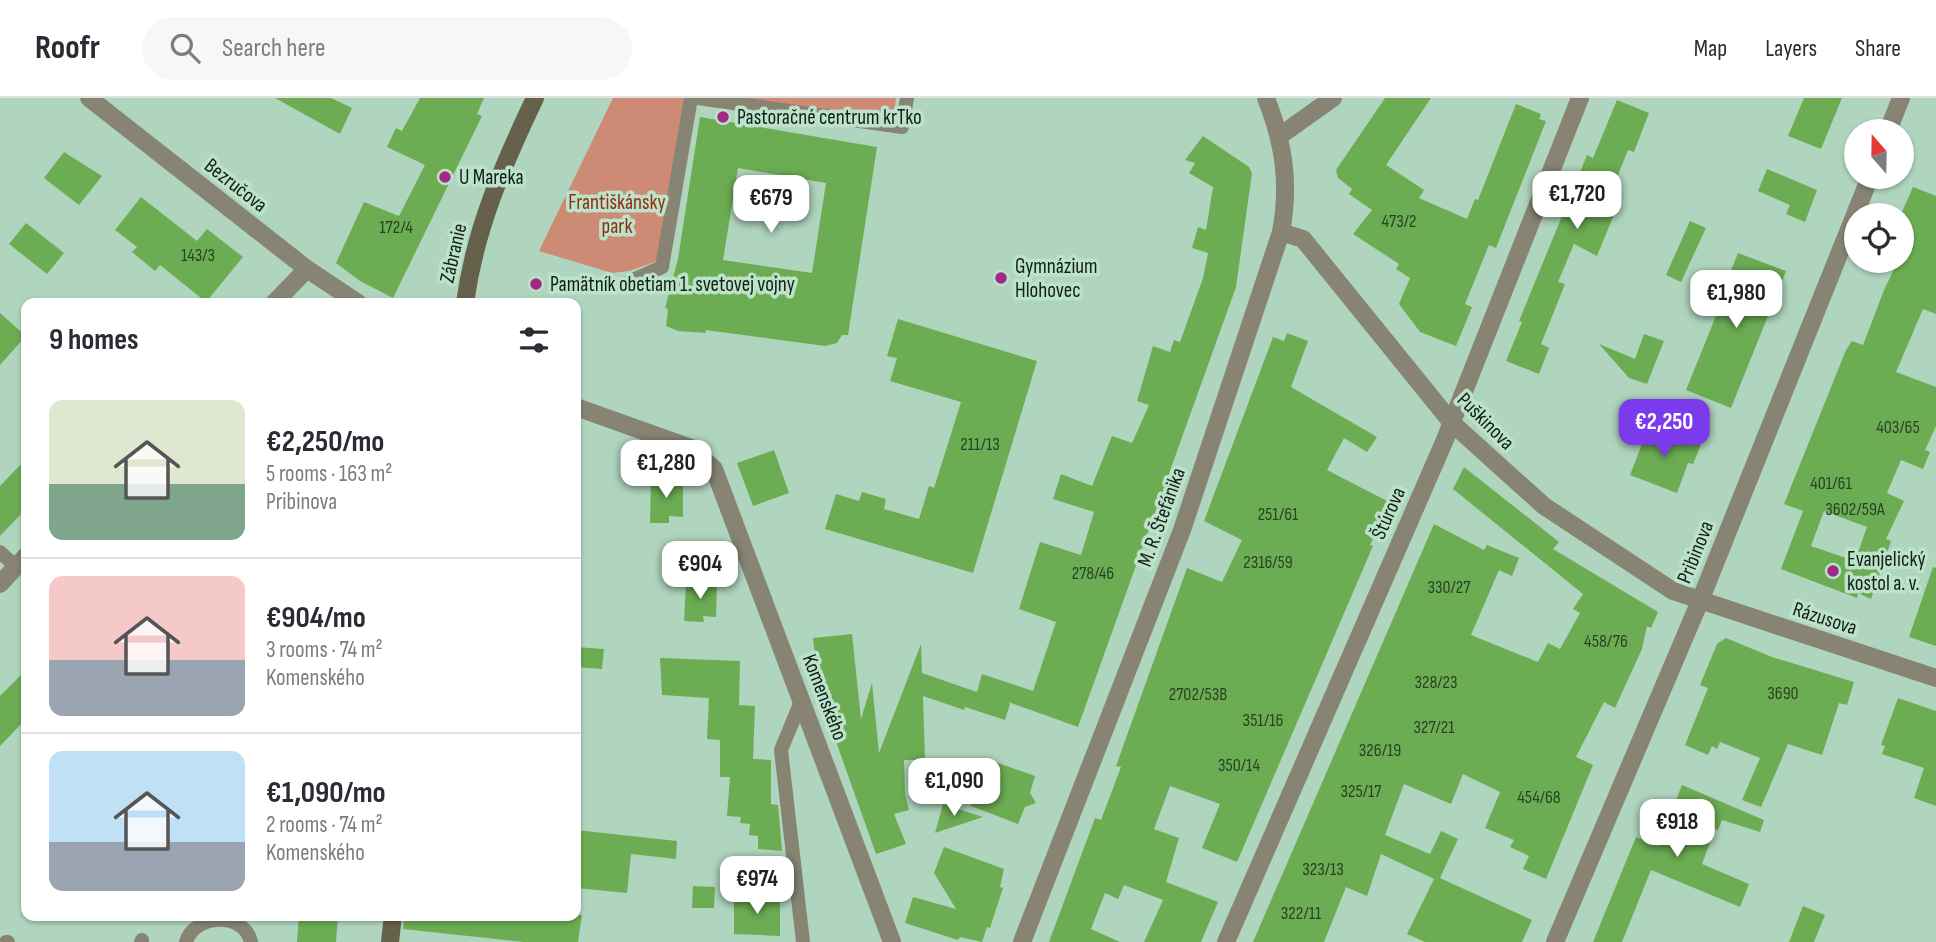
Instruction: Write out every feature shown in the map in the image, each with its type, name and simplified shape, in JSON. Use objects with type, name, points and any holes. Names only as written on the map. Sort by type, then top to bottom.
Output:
[{"type":"main road","name":"Zábranie","points":[[466,298],[474,246],[499,178],[535,98]]},
{"type":"main road","points":[[390,942],[392,921]]},
{"type":"street","name":"Bezručova","points":[[89,98],[307,269],[350,298]]},
{"type":"street","name":"M. R. Štefánika","points":[[1023,942],[1182,530],[1281,232],[1287,199],[1281,135],[1266,98]]},
{"type":"street","points":[[1281,135],[1333,98]]},
{"type":"street","name":"Štúrova","points":[[1226,942],[1452,423],[1580,98]]},
{"type":"street","points":[[1893,119],[1901,98]]},
{"type":"street","name":"Pribinova","points":[[1555,942],[1700,601],[1865,189]]},
{"type":"street","name":"Puškinova","points":[[1281,232],[1303,239],[1452,423],[1544,506],[1673,591],[1700,601]]},
{"type":"street","points":[[279,298],[307,269]]},
{"type":"street","name":"Komenského","points":[[581,409],[691,448],[714,469],[892,942]]},
{"type":"street","points":[[0,584],[21,562]]},
{"type":"street","name":"Rázusova","points":[[1700,601],[1936,678]]},
{"type":"lane","points":[[622,285],[662,267],[691,98]]},
{"type":"lane","points":[[698,98],[902,127],[906,98]]},
{"type":"lane","points":[[0,552],[21,562]]},
{"type":"lane","points":[[802,699],[781,750],[803,942]]},
{"type":"lane","points":[[186,942],[189,933],[200,924],[213,921]]},
{"type":"lane","points":[[230,921],[237,923],[249,934],[251,942]]},
{"type":"green space","name":"Františkánsky park","points":[[613,98],[691,98],[663,259],[629,271],[612,273],[539,251]]},
{"type":"green space","points":[[698,98],[896,98],[893,126]]},
{"type":"building","points":[[275,98],[331,98],[352,108],[340,134]]},
{"type":"building","points":[[420,98],[484,98],[477,114],[482,116],[393,298],[360,281],[336,263],[364,202],[399,216],[425,165],[387,147],[396,128],[402,131]]},
{"type":"building","points":[[1385,98],[1431,98],[1386,165],[1424,190],[1419,198],[1467,219],[1475,199],[1478,200],[1516,104],[1541,114],[1539,119],[1546,121],[1496,248],[1489,245],[1465,304],[1472,307],[1456,346],[1420,332],[1399,304],[1410,278],[1396,269],[1399,264],[1353,234],[1372,210],[1349,194],[1352,189],[1338,178],[1336,170]]},
{"type":"building","points":[[1804,98],[1842,98],[1821,149],[1788,136]]},
{"type":"building","points":[[1617,100],[1649,113],[1634,152],[1628,150],[1612,190],[1615,191],[1607,214],[1613,217],[1597,256],[1574,244],[1558,282],[1565,284],[1541,344],[1549,348],[1539,374],[1506,361],[1522,322],[1519,321],[1587,155],[1593,158]]},
{"type":"building","points":[[700,117],[877,147],[848,335],[842,335],[837,343],[825,346],[705,330],[706,333],[678,331],[666,326],[668,309],[665,308],[678,259]],"holes":[[[738,168],[826,183],[812,273],[723,260]]]},
{"type":"building","points":[[1203,136],[1249,167],[1252,173],[1236,287],[1078,727],[1008,702],[1010,704],[1005,720],[923,696],[925,760],[904,760],[905,794],[909,810],[894,814],[906,844],[876,854],[812,674],[817,674],[813,638],[852,634],[861,719],[872,683],[879,753],[921,644],[922,673],[977,692],[982,674],[1033,691],[1056,622],[1019,609],[1040,542],[1081,555],[1094,512],[1053,499],[1061,474],[1092,486],[1112,436],[1132,443],[1149,405],[1137,401],[1153,346],[1170,352],[1174,340],[1180,342],[1203,278],[1208,253],[1192,248],[1198,227],[1206,230],[1213,187],[1189,173],[1195,163],[1185,160]]},
{"type":"building","points":[[64,152],[102,176],[79,205],[44,178]]},
{"type":"building","points":[[1767,169],[1817,190],[1805,222],[1786,214],[1790,205],[1758,191]]},
{"type":"building","points":[[1912,189],[1936,196],[1936,314],[1923,309],[1896,372],[1936,387],[1936,426],[1925,450],[1930,452],[1923,469],[1901,460],[1887,493],[1904,501],[1886,539],[1891,541],[1871,599],[1858,593],[1857,598],[1781,569],[1803,511],[1784,504],[1846,350],[1852,341],[1863,345],[1892,273],[1914,273],[1914,203],[1906,203]],"holes":[[[1824,511],[1867,527],[1855,561],[1811,546]]]},
{"type":"building","points":[[141,197],[197,241],[207,229],[243,257],[209,298],[201,298],[160,265],[155,271],[132,252],[137,247],[115,230]]},
{"type":"building","points":[[1690,221],[1706,228],[1681,282],[1666,275]]},
{"type":"building","points":[[26,223],[64,253],[47,274],[9,244]]},
{"type":"building","points":[[1738,253],[1786,271],[1731,408],[1686,390]]},
{"type":"building","points":[[0,313],[21,332],[21,342],[0,365]]},
{"type":"building","points":[[898,319],[1037,361],[973,573],[825,529],[836,494],[859,501],[862,492],[886,499],[884,509],[919,519],[929,486],[934,488],[961,402],[890,381],[897,358],[887,356]]},
{"type":"building","points":[[1287,333],[1308,341],[1291,387],[1377,437],[1367,452],[1344,438],[1327,470],[1391,503],[1370,545],[1373,546],[1237,862],[1202,848],[1220,804],[1170,786],[1154,829],[1179,838],[1166,882],[1218,902],[1201,942],[1144,942],[1163,900],[1124,885],[1118,899],[1105,893],[1091,929],[1120,942],[1049,942],[1095,818],[1101,820],[1121,767],[1116,766],[1187,568],[1222,582],[1242,540],[1204,521],[1273,337],[1284,341]]},
{"type":"building","points":[[1644,334],[1664,341],[1647,384],[1629,378],[1599,344],[1635,359]]},
{"type":"building","points":[[1649,426],[1701,445],[1693,464],[1688,463],[1677,493],[1630,475]]},
{"type":"building","points":[[774,450],[789,493],[753,506],[737,463]]},
{"type":"building","points":[[21,464],[21,514],[0,536],[0,486]]},
{"type":"building","points":[[1464,467],[1559,542],[1553,549],[1658,612],[1651,628],[1647,626],[1642,649],[1615,708],[1604,702],[1576,757],[1593,765],[1546,879],[1523,869],[1529,856],[1510,847],[1514,840],[1485,828],[1500,792],[1463,774],[1451,804],[1404,784],[1385,835],[1430,854],[1441,831],[1458,839],[1440,878],[1532,920],[1522,942],[1425,942],[1407,934],[1434,879],[1381,854],[1367,896],[1346,887],[1324,942],[1253,942],[1434,524],[1484,550],[1487,545],[1519,558],[1512,576],[1499,570],[1471,635],[1538,662],[1548,643],[1560,649],[1580,613],[1573,609],[1583,594],[1453,489]]},
{"type":"building","points":[[651,479],[683,480],[683,517],[669,516],[669,523],[650,523]]},
{"type":"building","points":[[1933,567],[1936,568],[1936,646],[1909,637]]},
{"type":"building","points":[[686,583],[717,583],[716,617],[703,616],[704,622],[684,621]]},
{"type":"building","points":[[1726,638],[1772,657],[1854,682],[1847,705],[1839,703],[1822,755],[1788,744],[1761,807],[1742,800],[1760,758],[1720,742],[1717,749],[1712,746],[1708,755],[1685,745],[1708,688],[1700,685],[1717,644]]},
{"type":"building","points":[[581,647],[604,649],[602,669],[581,667]]},
{"type":"building","points":[[660,658],[740,661],[739,705],[755,706],[753,759],[771,760],[771,804],[778,805],[782,851],[758,849],[758,836],[749,835],[750,824],[740,823],[741,817],[727,816],[730,777],[720,777],[720,740],[707,739],[709,698],[662,695]]},
{"type":"building","points":[[21,675],[21,724],[0,746],[0,696]]},
{"type":"building","points":[[1898,698],[1936,711],[1936,806],[1914,798],[1924,768],[1882,754],[1885,746],[1881,745]]},
{"type":"building","points":[[995,762],[1035,776],[1030,793],[1036,803],[1025,807],[1018,824],[971,806],[977,789],[985,791]]},
{"type":"building","points":[[1682,785],[1764,820],[1760,832],[1722,820],[1718,830],[1715,829],[1702,864],[1749,884],[1740,907],[1651,870],[1622,942],[1593,942],[1636,837],[1658,846],[1666,811],[1676,800]]},
{"type":"building","points":[[943,804],[983,817],[935,833]]},
{"type":"building","points":[[581,831],[677,841],[676,859],[631,854],[627,893],[581,888]]},
{"type":"building","points":[[944,847],[1004,869],[1000,887],[1003,888],[990,928],[987,927],[982,942],[960,937],[958,940],[905,923],[913,897],[956,909],[934,873]]},
{"type":"building","points":[[693,886],[715,887],[714,908],[692,908]]},
{"type":"building","points":[[734,897],[780,899],[780,936],[734,934]]},
{"type":"building","points":[[1803,906],[1825,915],[1814,942],[1789,942]]},
{"type":"building","points":[[582,915],[578,942],[524,942],[403,929],[404,921],[581,921]]},
{"type":"building","points":[[299,921],[338,921],[336,942],[297,942]]},
{"type":"place","name":"Pastoračné centrum krTko","points":[[723,117]]},
{"type":"place","name":"U Mareka","points":[[445,177]]},
{"type":"place","name":"Gymnázium Hlohovec","points":[[1001,278]]},
{"type":"place","name":"Pamätník obetiam 1. svetovej vojny","points":[[536,284]]},
{"type":"place","name":"Evanjelický kostol a. v.","points":[[1833,571]]}]
